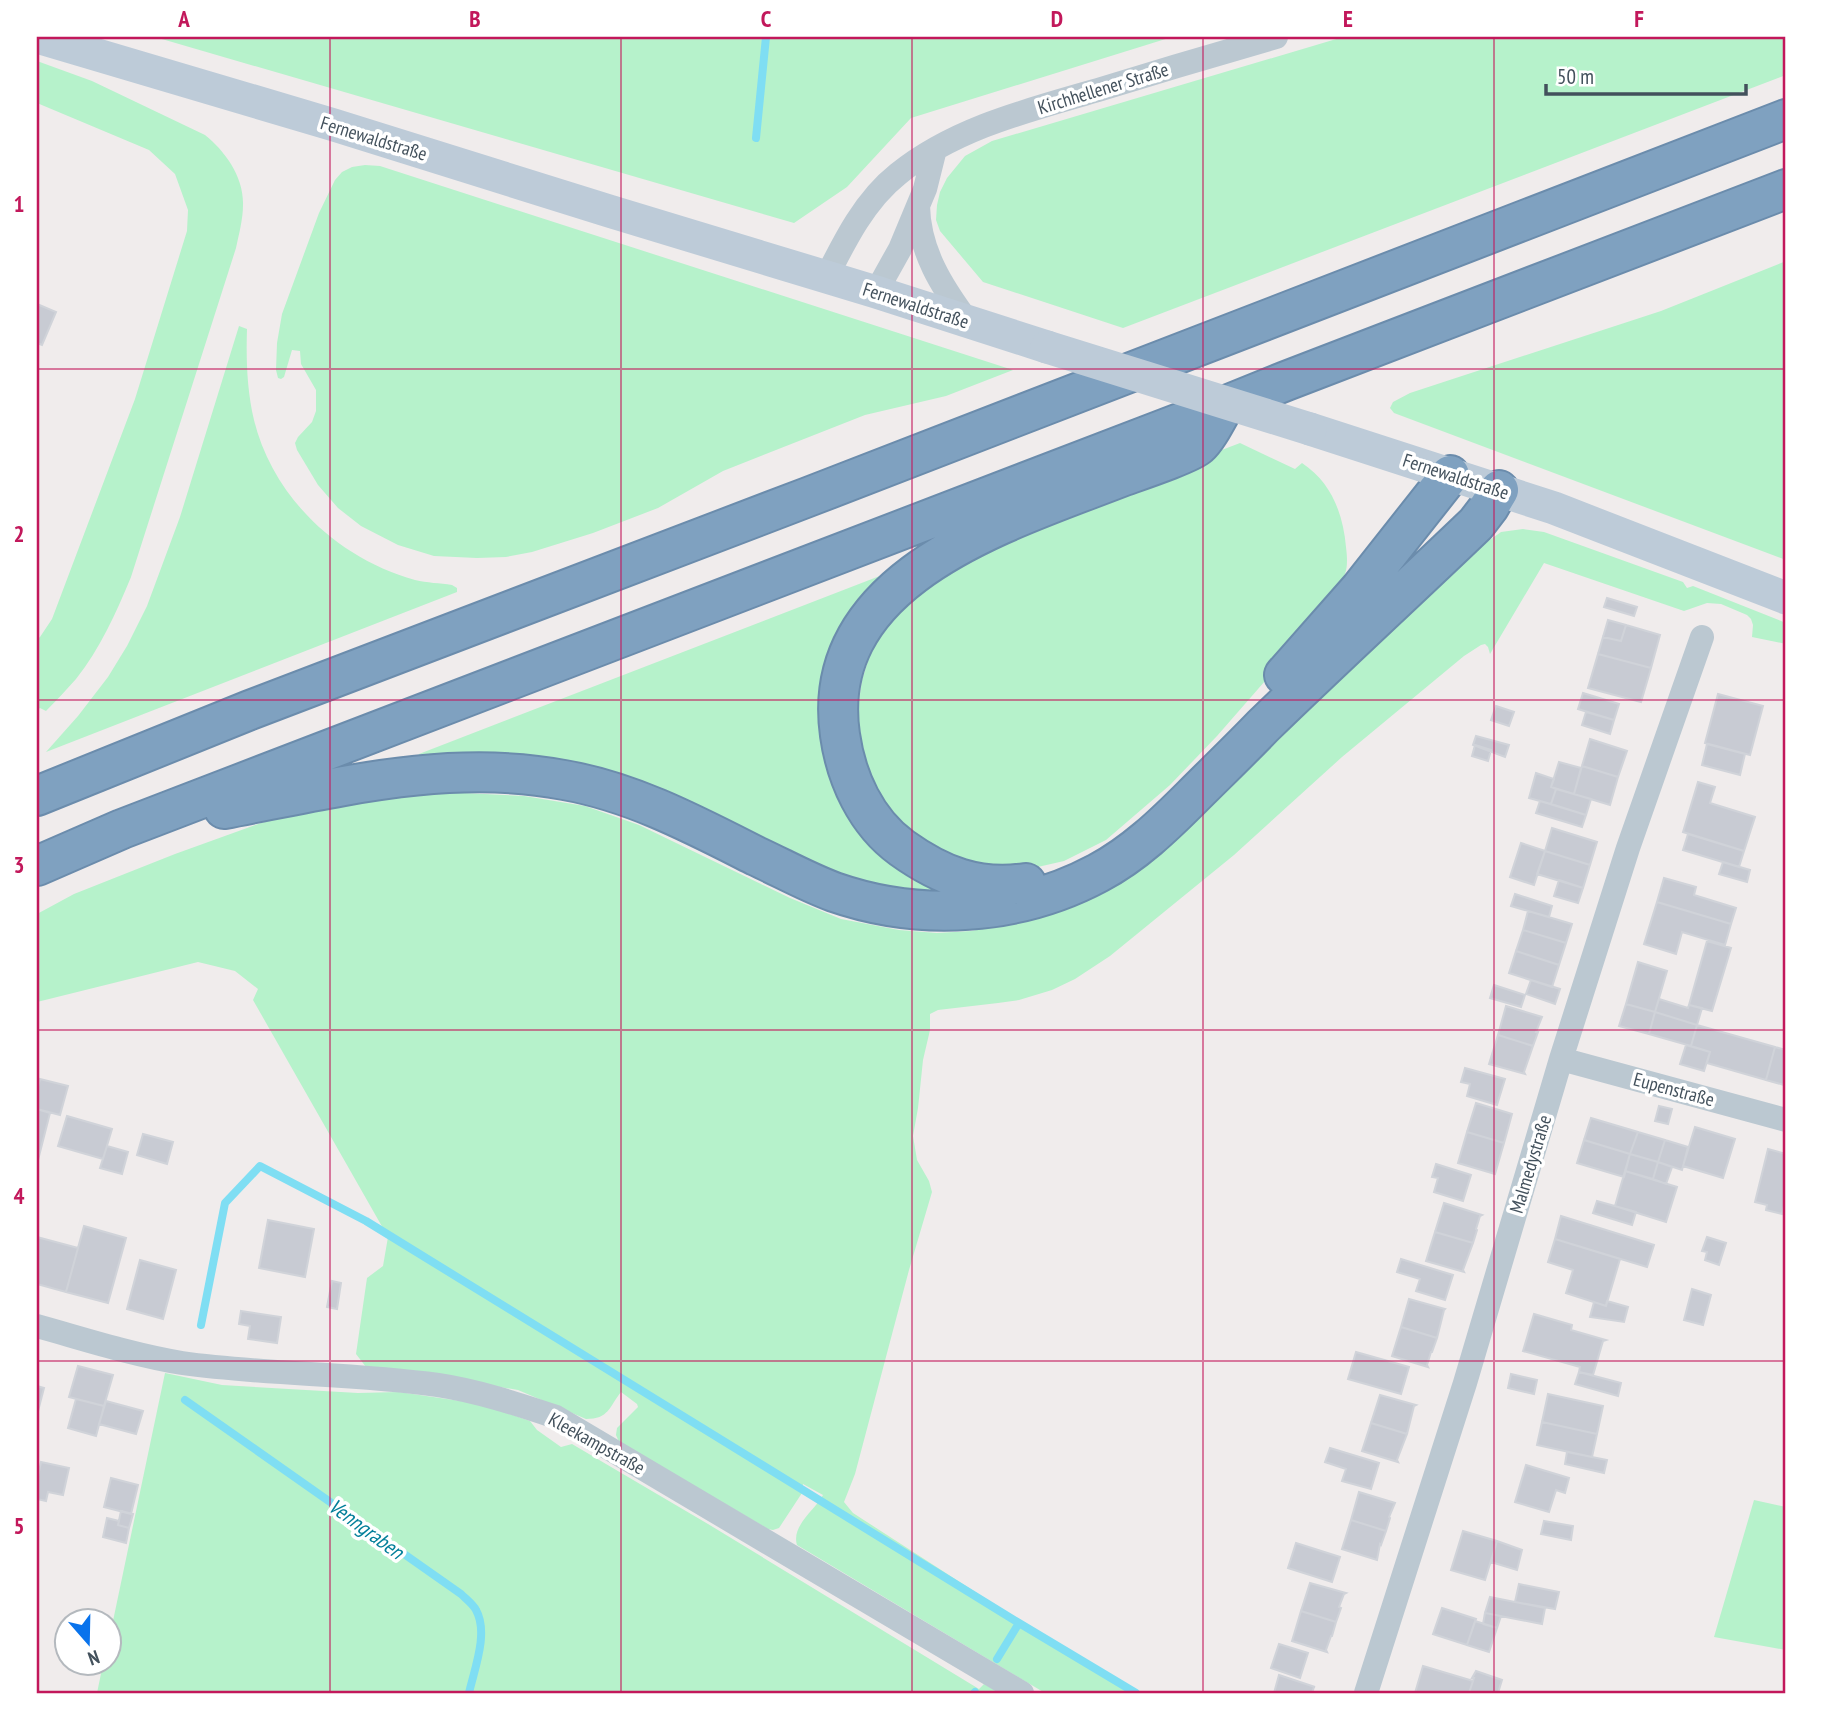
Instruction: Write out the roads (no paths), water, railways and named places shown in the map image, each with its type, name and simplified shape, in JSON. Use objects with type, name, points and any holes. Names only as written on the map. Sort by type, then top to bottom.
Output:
[{"type":"highway","points":[[37,796],[250,710],[1786,119]]},
{"type":"highway","points":[[37,866],[122,829],[1786,189]]},
{"type":"highway","points":[[1224,406],[1197,447],[968,539],[894,591],[870,616],[846,660],[837,716],[842,751],[854,785],[871,818],[895,843],[948,875],[997,885],[1023,884],[1065,872],[1101,853],[1134,830],[1209,756],[1282,677],[1360,589],[1450,475]]},
{"type":"highway","points":[[122,829],[359,784],[424,775],[474,772],[526,775],[563,779],[645,803],[801,878],[867,902],[954,911],[1022,902],[1063,891],[1102,871],[1164,825],[1308,682],[1476,524],[1499,490]]},
{"type":"main road","name":"Fernewaldstraße","points":[[37,37],[334,125],[1310,429],[1554,508],[1786,598]]},
{"type":"street","name":"Kirchhellener Straße","points":[[826,278],[844,243],[871,201],[897,174],[935,149],[967,133],[1033,109],[1276,37]]},
{"type":"street","points":[[876,292],[900,249],[918,206],[935,149]]},
{"type":"street","points":[[918,206],[924,249],[946,292],[968,322]]},
{"type":"street","name":"Malmedystraße","points":[[1366,1693],[1465,1383],[1561,1059],[1628,848],[1702,637]]},
{"type":"street","name":"Eupenstraße","points":[[1561,1059],[1786,1120]]},
{"type":"street","name":"Kleekampstraße","points":[[37,1326],[180,1362],[241,1370],[364,1377],[438,1385],[488,1395],[556,1417],[1022,1693]]},
{"type":"waterway","points":[[756,138],[766,37]]},
{"type":"waterway","points":[[201,1325],[225,1203],[260,1166],[366,1221],[1136,1693]]},
{"type":"waterway","name":"Venngraben","points":[[185,1400],[461,1594],[471,1604],[480,1619],[481,1640],[469,1693]]},
{"type":"waterway","points":[[997,1659],[1019,1623]]}]
